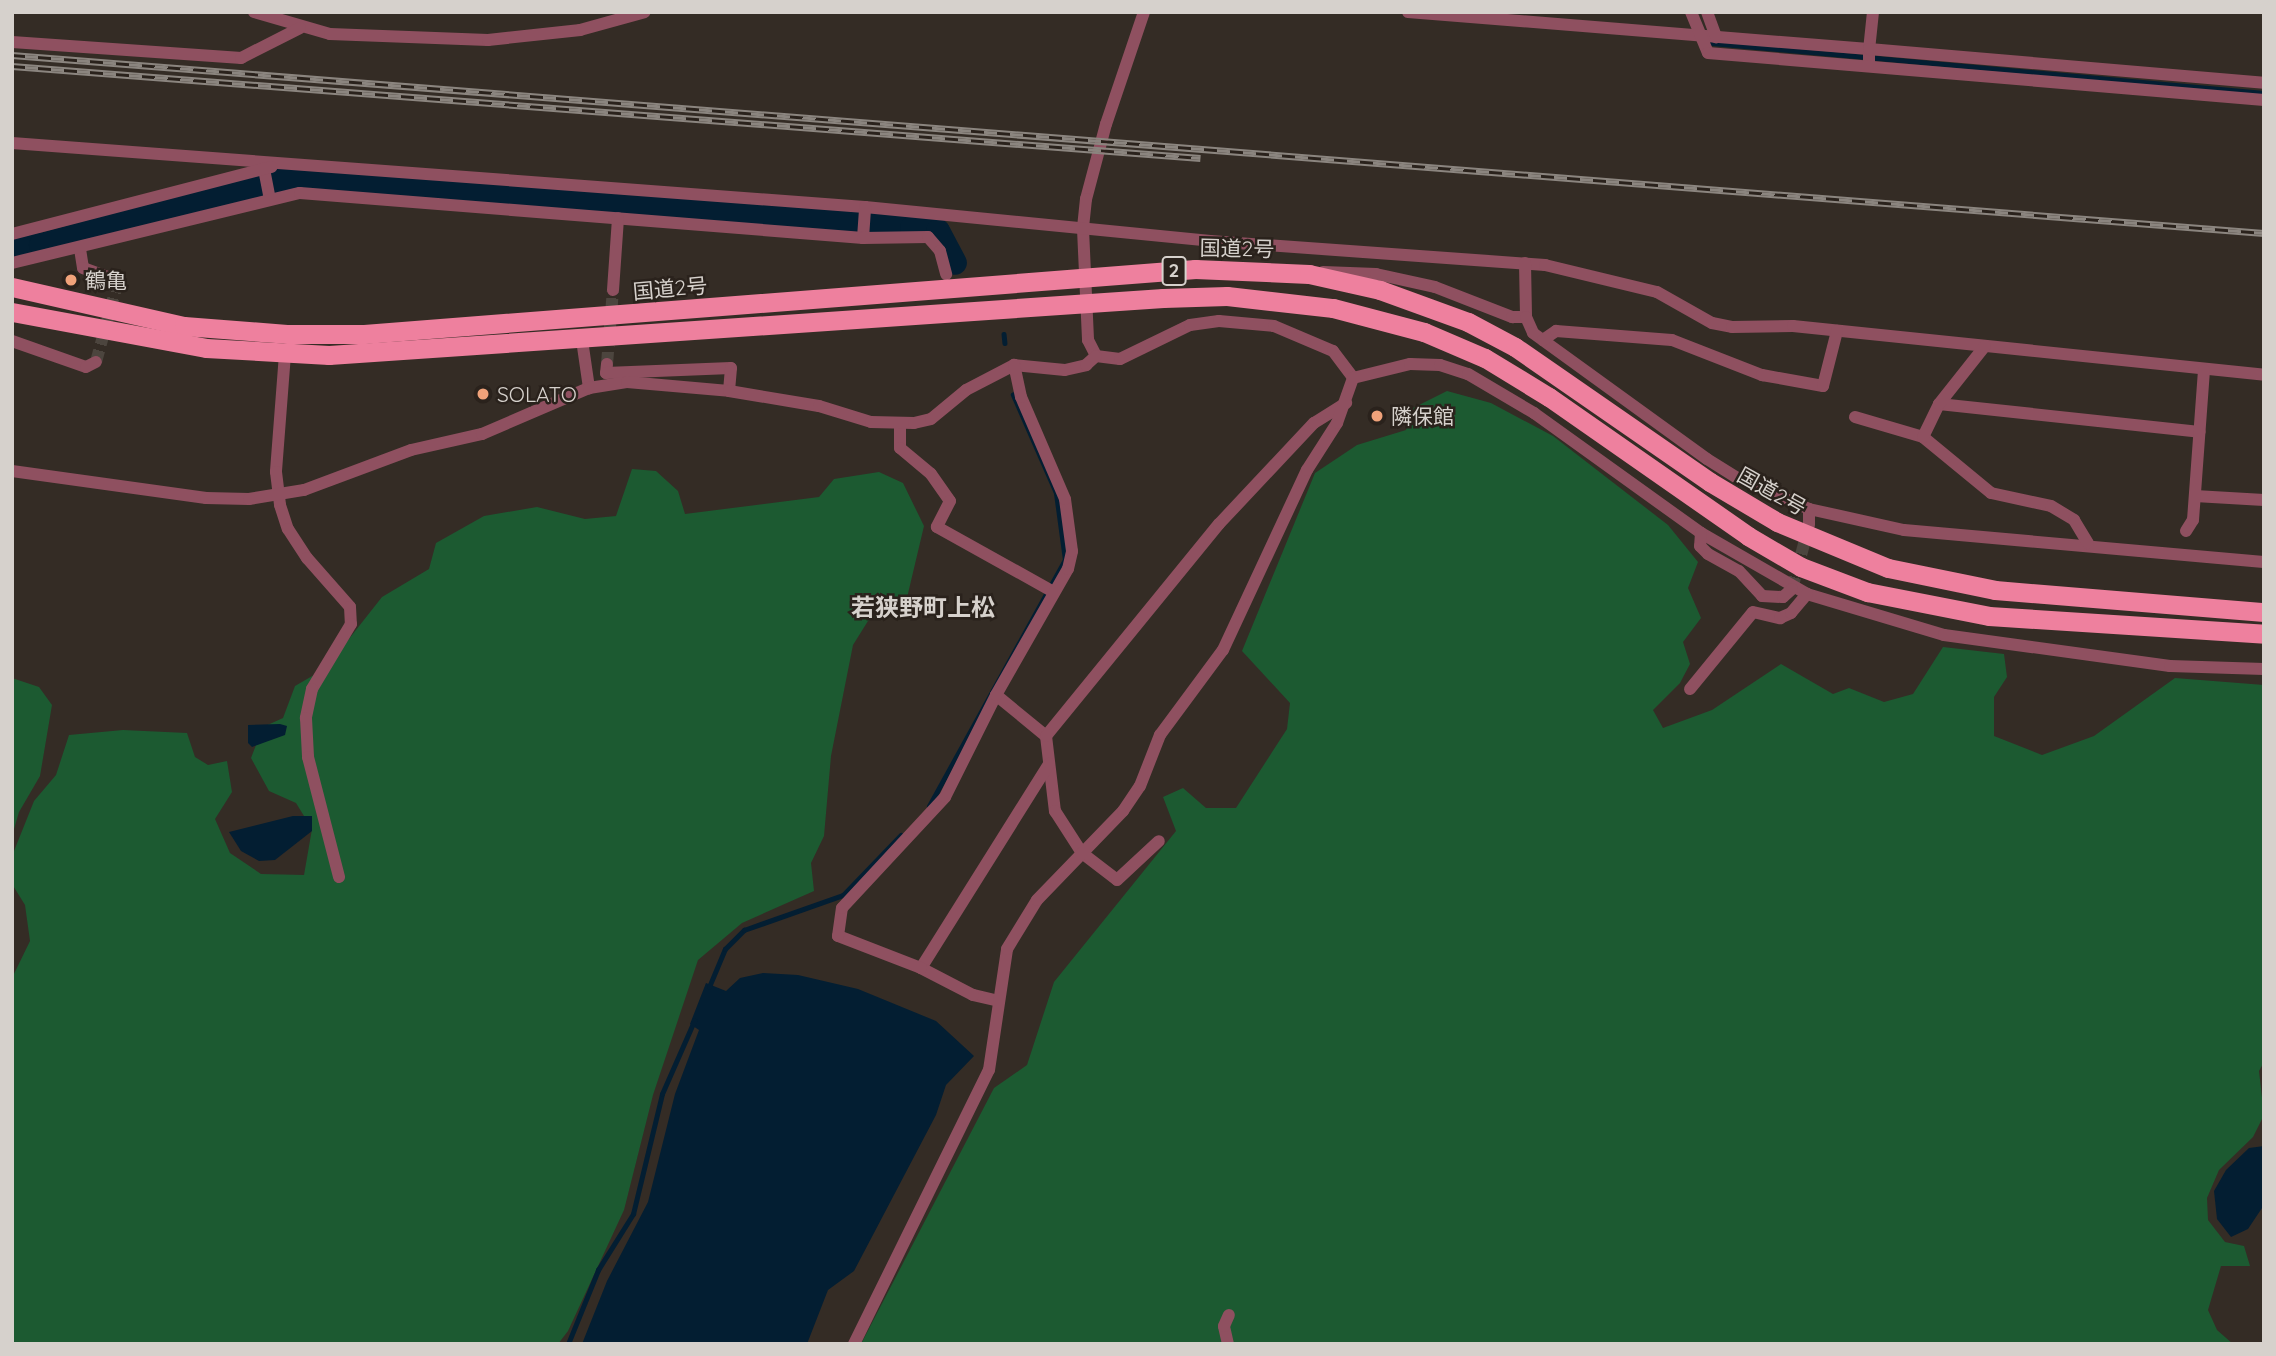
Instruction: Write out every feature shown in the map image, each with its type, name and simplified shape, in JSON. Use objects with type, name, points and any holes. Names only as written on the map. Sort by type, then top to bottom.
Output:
[{"type":"highway","name":"国道2号","points":[[12,287],[184,326],[287,334],[364,334],[1085,278],[1235,269],[1309,274],[1380,290],[1468,322],[1545,366],[1710,482],[1766,516],[1888,568],[1995,590],[2264,612]]},
{"type":"highway","name":"2","points":[[12,312],[206,348],[285,354],[380,353],[1086,303],[1227,296],[1333,308],[1424,332],[1485,358],[1549,397],[1758,542],[1801,567],[1867,592],[1989,616],[2264,634]]},
{"type":"street","points":[[254,12],[276,16],[300,28],[331,34],[488,40],[579,30],[645,12]]},
{"type":"street","points":[[1096,356],[1088,340],[1083,229],[1101,140],[1144,12]]},
{"type":"street","points":[[1408,12],[1699,35],[1869,55],[2264,83]]},
{"type":"street","points":[[1691,12],[1708,53],[2264,100]]},
{"type":"street","points":[[1707,12],[1716,37]]},
{"type":"street","points":[[1869,55],[1873,12]]},
{"type":"street","points":[[12,42],[241,58],[300,28]]},
{"type":"street","points":[[12,143],[1525,263],[1657,292],[1712,323],[1732,327],[1837,331],[2264,375]]},
{"type":"street","points":[[12,234],[279,164]]},
{"type":"street","points":[[264,169],[271,199]]},
{"type":"street","points":[[12,263],[80,249],[300,193],[864,237],[928,237],[940,251],[946,274]]},
{"type":"street","points":[[864,237],[865,209]]},
{"type":"street","points":[[612,290],[618,218]]},
{"type":"street","points":[[80,249],[83,268],[118,281]]},
{"type":"street","points":[[1525,263],[1526,317],[1533,333],[1707,459],[1738,478],[1809,509],[1904,530],[2088,543],[2264,562]]},
{"type":"street","points":[[1309,274],[1342,271],[1387,276],[1434,286],[1512,317],[1526,317]]},
{"type":"street","points":[[12,471],[206,498],[304,490],[419,447],[501,428],[589,388],[627,382],[729,391],[819,406],[871,422],[900,424],[931,419],[975,384],[1014,365],[1065,370],[1086,365],[1096,356],[1120,359],[1190,325],[1219,321],[1274,326],[1333,351],[1353,377]]},
{"type":"street","points":[[1543,340],[1556,331],[1672,340],[1762,375],[1823,386],[1837,331]]},
{"type":"street","points":[[582,340],[589,388]]},
{"type":"street","points":[[12,341],[86,367],[96,362]]},
{"type":"street","points":[[1923,437],[1938,404],[1985,346]]},
{"type":"street","points":[[285,354],[278,493],[288,529],[300,549],[350,607],[351,624],[312,689],[306,718],[308,757],[339,877]]},
{"type":"street","points":[[1353,377],[1426,363],[1468,374],[1534,412],[1701,533],[1807,594],[1884,621],[1944,635],[2170,666],[2264,668]]},
{"type":"street","points":[[607,364],[606,373],[731,368],[729,391]]},
{"type":"street","points":[[999,1001],[973,995],[921,968],[843,941],[838,936],[842,908],[945,797],[1048,589],[1068,569],[1072,551],[1065,499],[1021,397],[1014,365]]},
{"type":"street","points":[[2186,531],[2193,520],[2204,370]]},
{"type":"street","points":[[854,1344],[989,1070],[1007,949],[1020,924],[1123,811],[1140,786],[1160,735],[1223,650],[1307,470],[1346,403],[1353,377]]},
{"type":"street","points":[[1046,736],[1219,524],[1314,423],[1346,403]]},
{"type":"street","points":[[1938,404],[2200,432]]},
{"type":"street","points":[[1855,417],[1923,437],[1991,493],[2051,506],[2074,520],[2088,543]]},
{"type":"street","points":[[900,424],[900,449],[931,474],[950,501],[937,527],[1048,589]]},
{"type":"street","points":[[2195,496],[2264,500]]},
{"type":"street","points":[[1809,509],[1809,525]]},
{"type":"street","points":[[1701,533],[1700,546],[1708,554],[1739,571],[1762,596],[1783,597],[1792,589]]},
{"type":"street","points":[[1690,689],[1753,612],[1780,618],[1791,613],[1807,594]]},
{"type":"street","points":[[996,695],[1046,736],[1055,811],[1082,853],[1117,880],[1159,841]]},
{"type":"street","points":[[921,968],[1049,764]]},
{"type":"street","points":[[1228,1315],[1224,1326],[1228,1344]]},
{"type":"green space","points":[[1447,391],[1491,403],[1553,436],[1668,525],[1698,562],[1688,588],[1701,618],[1683,642],[1690,664],[1680,683],[1653,710],[1663,728],[1712,710],[1781,664],[1833,694],[1849,688],[1884,702],[1913,694],[1943,647],[2004,654],[2007,677],[1994,697],[1994,736],[2042,755],[2094,736],[2175,678],[2264,685],[2264,1062],[2259,1071],[2264,1115],[2253,1137],[2219,1170],[2207,1198],[2208,1220],[2225,1242],[2244,1246],[2250,1266],[2221,1266],[2208,1310],[2217,1330],[2233,1344],[861,1344],[994,1088],[1027,1065],[1054,982],[1176,831],[1163,797],[1183,788],[1206,808],[1236,808],[1287,729],[1290,703],[1242,651],[1315,473],[1357,445],[1406,430],[1413,408]]},
{"type":"green space","points":[[632,469],[656,471],[678,491],[685,514],[819,497],[834,479],[879,472],[903,483],[924,526],[906,602],[868,621],[853,645],[831,756],[824,836],[811,863],[814,891],[742,923],[698,960],[653,1095],[624,1210],[568,1331],[558,1344],[12,1344],[12,978],[30,941],[25,905],[12,884],[12,856],[34,801],[56,775],[69,735],[123,730],[187,733],[195,757],[208,765],[227,761],[232,792],[215,819],[230,853],[261,874],[304,875],[312,829],[296,803],[269,791],[251,758],[263,727],[283,718],[295,686],[326,668],[382,597],[429,569],[436,543],[484,516],[537,507],[585,519],[616,516]]},
{"type":"green space","points":[[12,678],[39,687],[52,705],[40,776],[19,812],[12,836]]},
{"type":"water","points":[[248,725],[287,726],[285,735],[252,747],[248,743]]},
{"type":"water","points":[[293,816],[312,816],[312,831],[275,860],[259,861],[241,851],[229,832]]},
{"type":"water","points":[[763,973],[798,975],[858,989],[936,1021],[974,1056],[946,1085],[936,1115],[854,1271],[828,1290],[807,1344],[582,1344],[607,1281],[648,1202],[675,1094],[699,1030],[690,1024],[706,983],[726,991],[740,978]]},
{"type":"water","points":[[2264,1146],[2264,1205],[2248,1229],[2231,1237],[2217,1219],[2214,1191],[2226,1170],[2249,1148]]},
{"type":"waterway","points":[[1712,43],[2264,93]]},
{"type":"waterway","points":[[12,247],[41,245],[280,180],[938,231],[955,263]]},
{"type":"waterway","points":[[1004,334],[1005,343]]},
{"type":"waterway","points":[[929,806],[1065,560],[1056,493],[1013,395]]},
{"type":"waterway","points":[[709,987],[725,949],[744,930],[843,895],[901,835]]},
{"type":"waterway","points":[[568,1344],[598,1270],[633,1214],[662,1094],[694,1021]]},
{"type":"tunnel","points":[[96,362],[118,281]]},
{"type":"tunnel","points":[[607,364],[613,290]]},
{"type":"tunnel","points":[[1792,589],[1808,529]]},
{"type":"railway","points":[[12,55],[2264,233]]},
{"type":"railway","points":[[12,66],[1200,158]]},
{"type":"place","name":"鶴亀","points":[[71,280]]},
{"type":"place","name":"SOLATO","points":[[483,394]]},
{"type":"place","name":"隣保館","points":[[1377,416]]},
{"type":"district","name":"若狭野町上松","points":[[923,608]]}]
